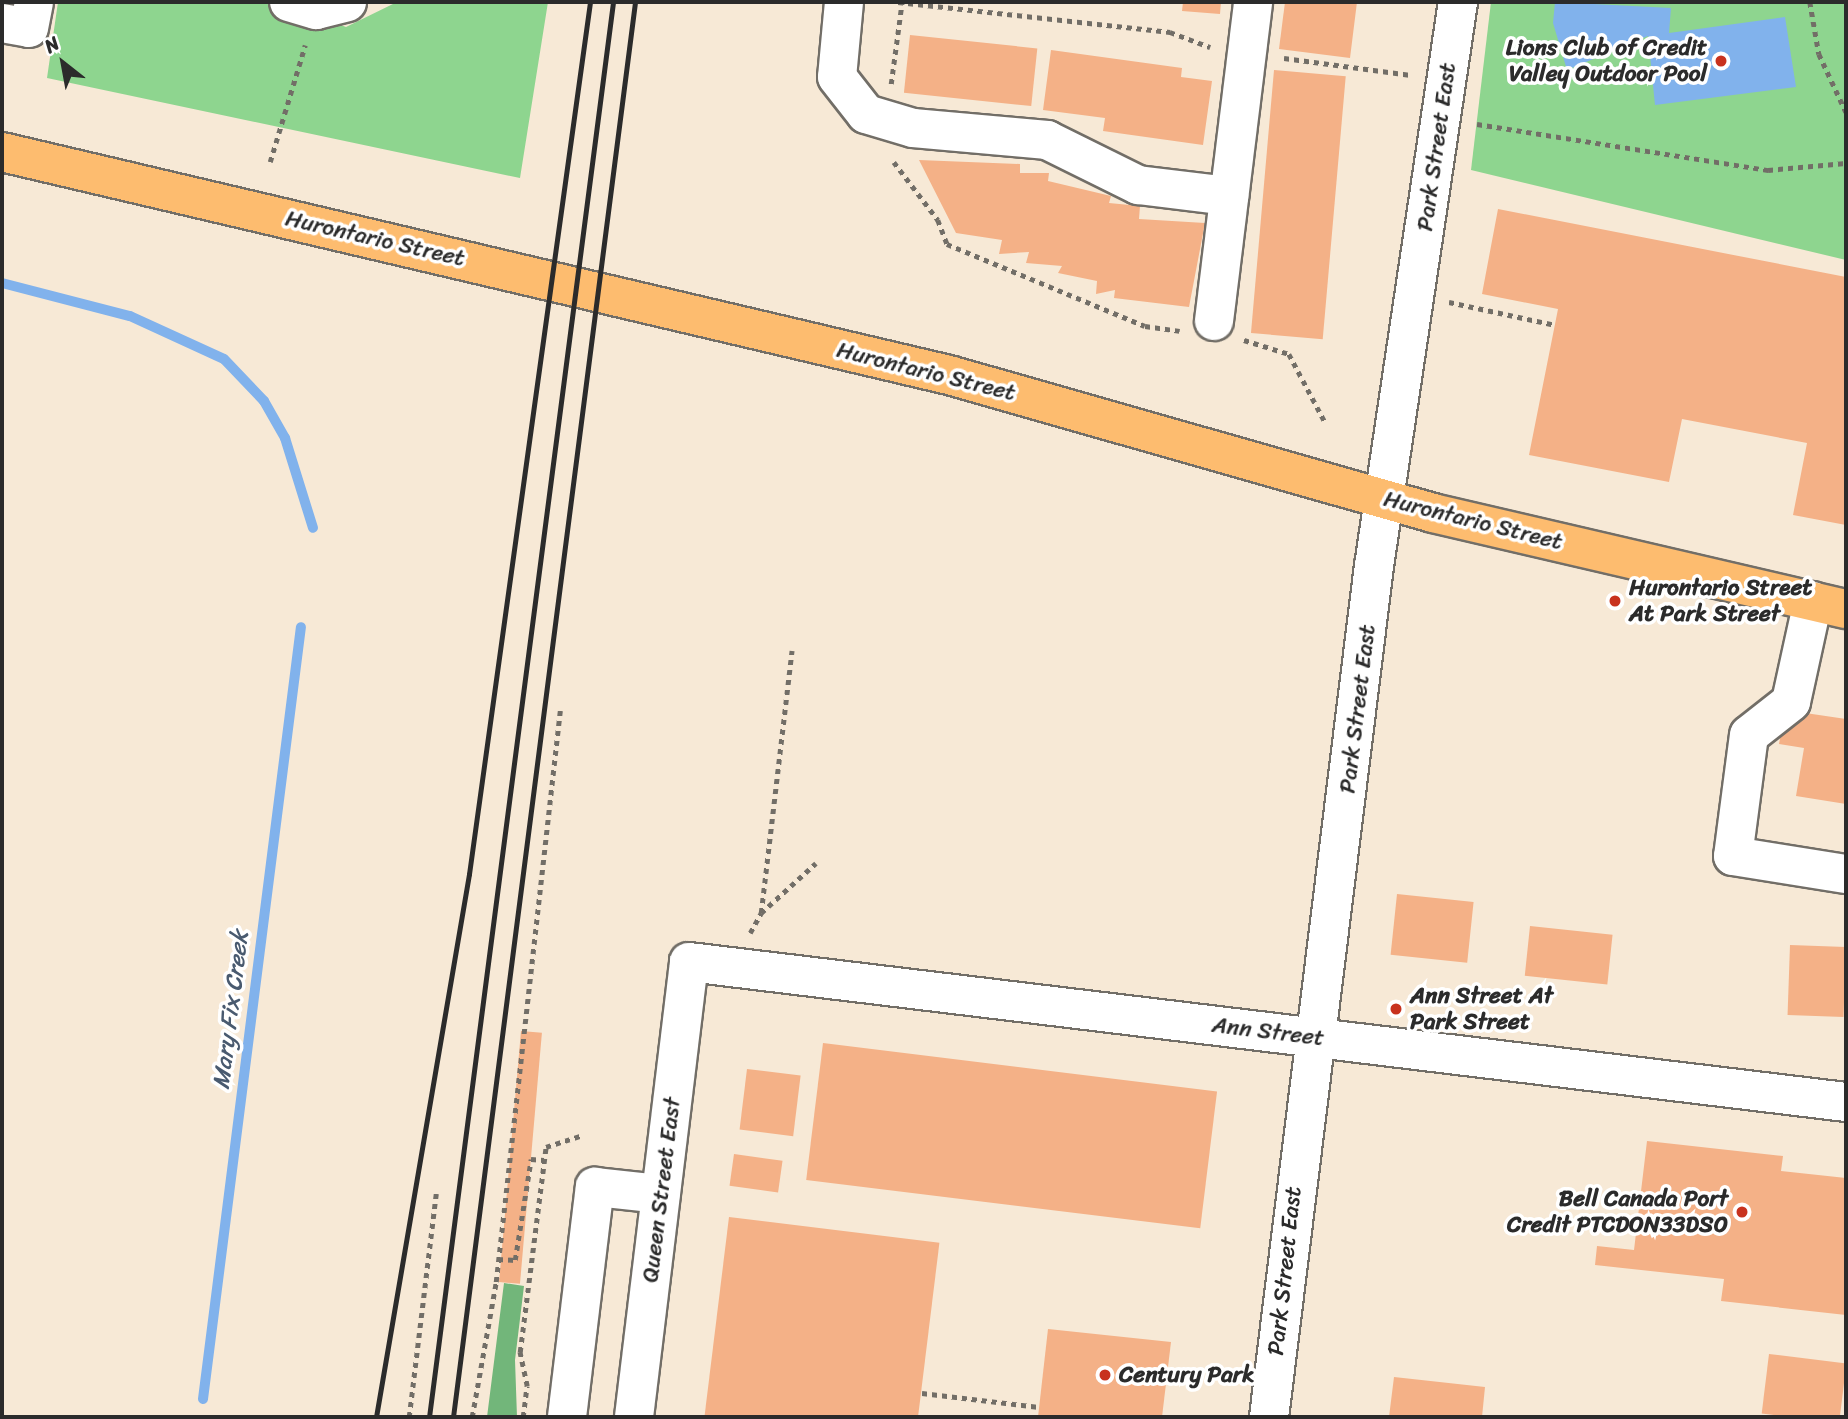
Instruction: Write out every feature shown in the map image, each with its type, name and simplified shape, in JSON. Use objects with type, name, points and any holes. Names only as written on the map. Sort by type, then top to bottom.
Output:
[{"type":"main road","name":"Hurontario Street","points":[[2,152],[950,375],[1385,500],[1830,605]]},
{"type":"street","points":[[2,23],[29,28],[34,2]]},
{"type":"street","points":[[844,2],[837,76],[866,114],[886,120],[1047,141],[1138,185],[1229,197]]},
{"type":"street","points":[[1214,331],[1253,2]]},
{"type":"street","name":"Park Street East","points":[[1269,1417],[1314,1037],[1385,500],[1458,2]]},
{"type":"street","points":[[1830,605],[1791,702],[1749,735],[1733,856],[1846,874]]},
{"type":"street","name":"Ann Street","points":[[690,962],[1846,1102]]},
{"type":"street","name":"Queen Street East","points":[[635,1417],[690,962]]},
{"type":"street","points":[[567,1417],[595,1187],[662,1194]]},
{"type":"path","points":[[1326,424],[1289,354],[1214,331],[1145,326],[947,244],[938,220],[883,147],[900,2],[1170,32],[1189,44],[1447,79]]},
{"type":"path","points":[[1810,2],[1819,54],[1846,112]]},
{"type":"path","points":[[270,162],[317,5]]},
{"type":"path","points":[[1441,119],[1768,170],[1846,163]]},
{"type":"path","points":[[1415,295],[1555,325]]},
{"type":"path","points":[[761,913],[792,651]]},
{"type":"path","points":[[472,1417],[498,1259],[560,711]]},
{"type":"path","points":[[729,966],[761,913],[816,863]]},
{"type":"path","points":[[523,1417],[527,1386],[520,1352],[546,1147],[580,1136]]},
{"type":"path","points":[[498,1259],[515,1260],[531,1158],[544,1160]]},
{"type":"path","points":[[409,1417],[436,1194]]},
{"type":"path","points":[[922,1393],[1039,1407]]},
{"type":"green space","points":[[58,2],[280,2],[346,27],[397,2],[548,2],[520,178],[47,78]]},
{"type":"green space","points":[[1491,2],[1846,2],[1846,260],[1471,170]]},
{"type":"green space","points":[[504,1283],[524,1286],[515,1360],[517,1417],[487,1417]]},
{"type":"water","name":"Lions Club of Credit Valley Outdoor Pool","points":[[1555,2],[1671,8],[1669,33],[1785,17],[1796,87],[1655,105],[1648,36],[1567,70],[1553,23]]},
{"type":"building","points":[[1183,2],[1221,2],[1220,14],[1182,11]]},
{"type":"building","points":[[1285,2],[1357,2],[1350,58],[1279,49]]},
{"type":"building","points":[[910,35],[1037,48],[1031,106],[904,93]]},
{"type":"building","points":[[1051,50],[1182,68],[1181,77],[1212,81],[1203,145],[1103,131],[1105,118],[1043,110]]},
{"type":"building","points":[[1274,70],[1346,76],[1323,339],[1251,333]]},
{"type":"building","points":[[919,160],[1020,164],[1020,173],[1049,173],[1048,181],[1111,196],[1109,203],[1140,206],[1139,219],[1205,223],[1189,307],[1114,298],[1115,290],[1096,294],[1097,281],[1058,273],[1062,266],[1026,263],[1029,252],[999,254],[1002,240],[956,233]]},
{"type":"building","points":[[1498,209],[1846,277],[1846,525],[1793,515],[1807,443],[1682,419],[1669,482],[1529,455],[1558,309],[1482,294]]},
{"type":"building","points":[[1785,710],[1846,719],[1846,804],[1796,796],[1804,748],[1779,744]]},
{"type":"building","points":[[1397,894],[1474,902],[1467,963],[1391,955]]},
{"type":"building","points":[[1530,926],[1613,935],[1607,984],[1525,976]]},
{"type":"building","points":[[1790,945],[1846,947],[1844,1017],[1788,1015]]},
{"type":"building","points":[[521,1031],[542,1033],[520,1284],[499,1282]]},
{"type":"building","points":[[823,1043],[1217,1091],[1200,1228],[806,1180]]},
{"type":"building","points":[[747,1069],[801,1076],[793,1136],[740,1130]]},
{"type":"building","name":"Bell Canada Port Credit PTCDON33DS0","points":[[1647,1141],[1783,1156],[1781,1171],[1846,1178],[1846,1315],[1721,1301],[1724,1279],[1595,1265],[1597,1246],[1634,1250]]},
{"type":"building","points":[[734,1154],[783,1161],[778,1193],[730,1186]]},
{"type":"building","points":[[729,1217],[939,1243],[918,1417],[704,1417]]},
{"type":"building","name":"Century Park","points":[[1048,1329],[1171,1342],[1162,1417],[1038,1417]]},
{"type":"building","points":[[1769,1354],[1846,1363],[1840,1417],[1790,1417],[1762,1414]]},
{"type":"building","points":[[1394,1377],[1485,1387],[1482,1417],[1389,1417]]},
{"type":"waterway","name":"Mary Fix Creek","points":[[2,283],[130,316],[224,359],[264,401],[285,438],[313,528]]},
{"type":"waterway","name":"Mary Fix Creek","points":[[203,1399],[301,627]]},
{"type":"railway","points":[[376,1417],[469,874],[590,2]]},
{"type":"railway","points":[[429,1417],[613,2]]},
{"type":"railway","points":[[453,1417],[635,2]]},
{"type":"place","name":"Lions Club of Credit Valley Outdoor Pool","points":[[1721,61]]},
{"type":"place","name":"Hurontario Street At Park Street","points":[[1615,601]]},
{"type":"place","name":"Ann Street At Park Street","points":[[1396,1009]]},
{"type":"place","name":"Bell Canada Port Credit PTCDON33DS0","points":[[1742,1212]]},
{"type":"place","name":"Century Park","points":[[1105,1375]]}]
